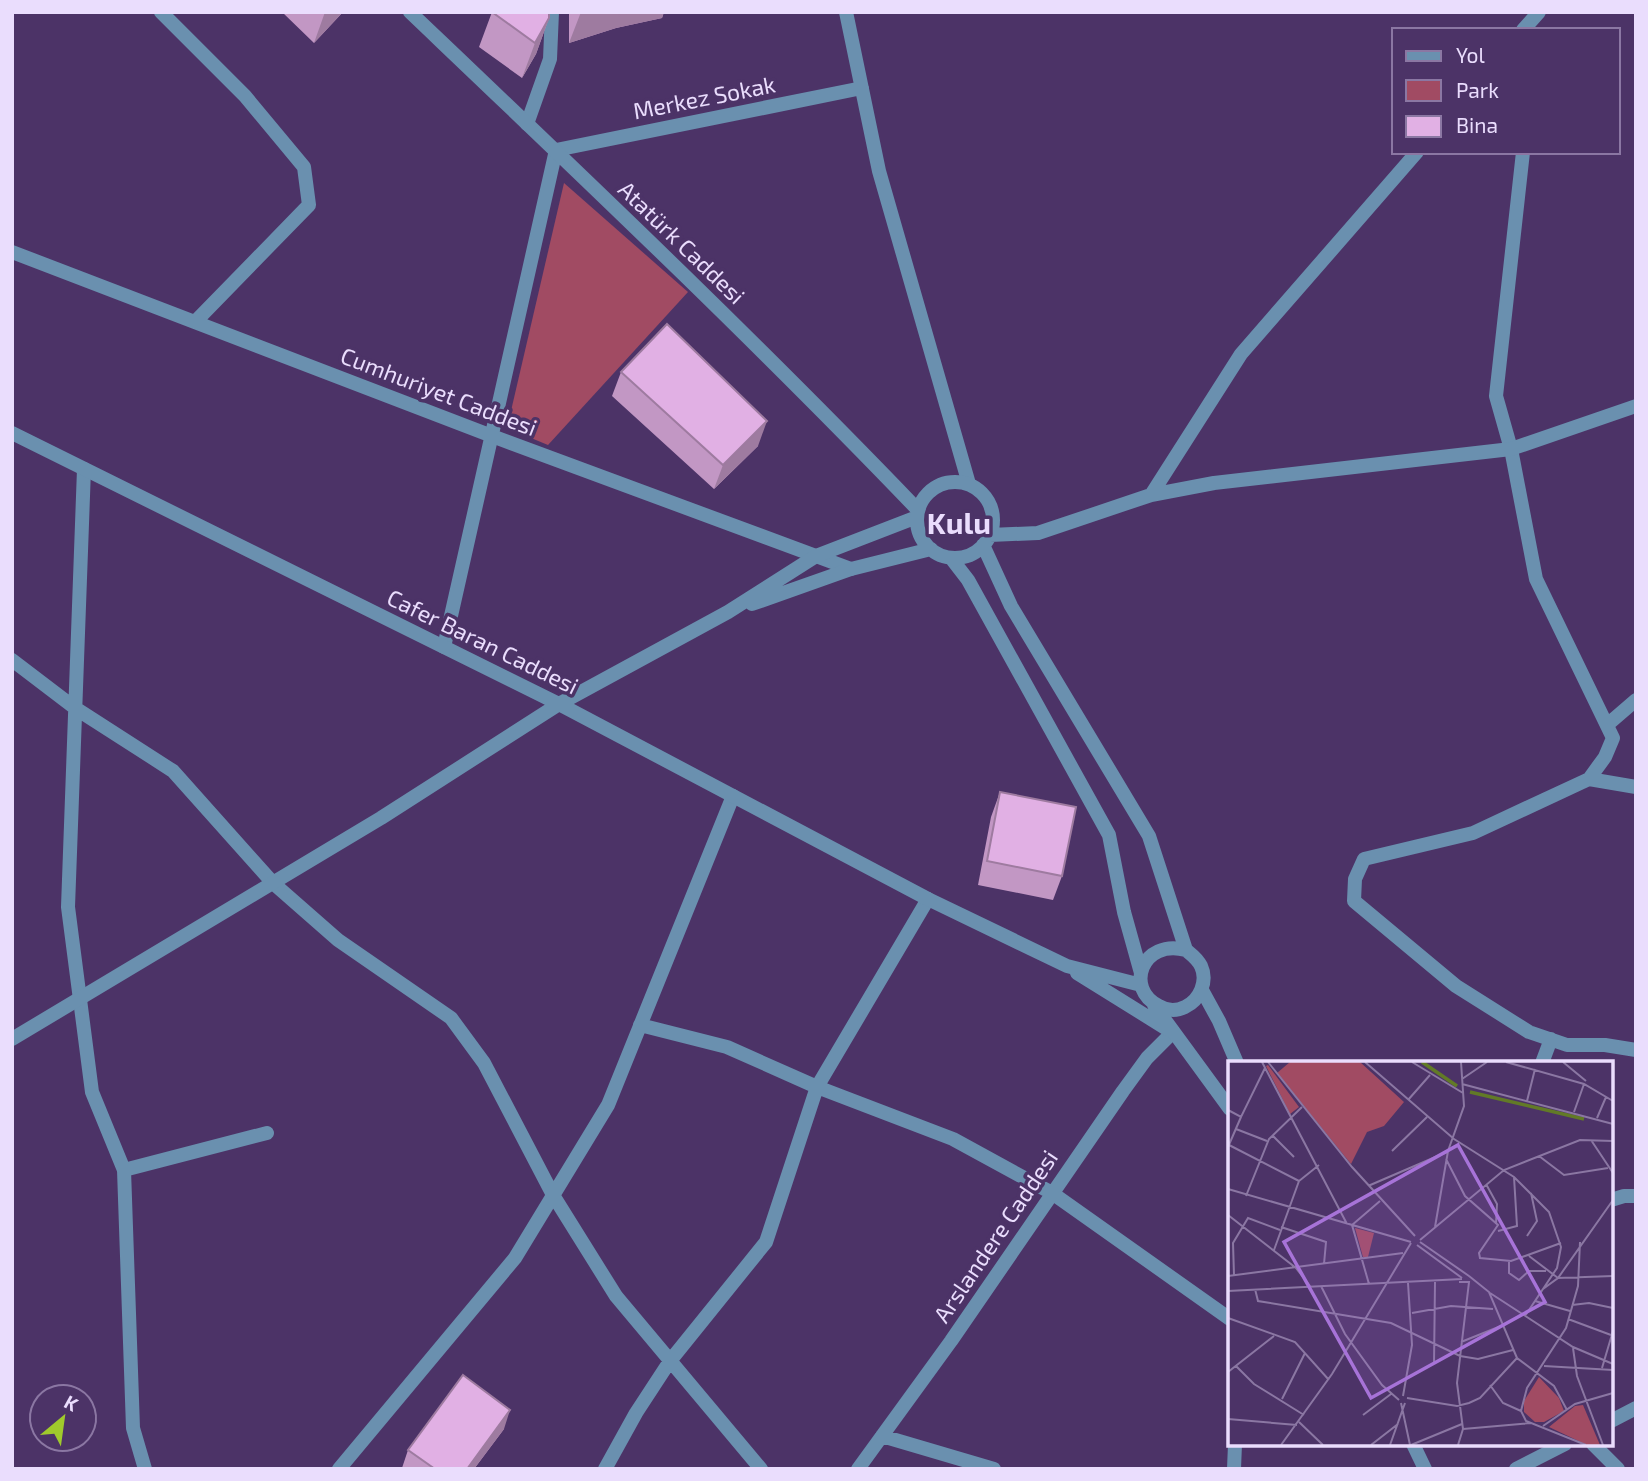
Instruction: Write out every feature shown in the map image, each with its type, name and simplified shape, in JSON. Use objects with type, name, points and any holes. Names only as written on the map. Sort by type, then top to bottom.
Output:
[{"type":"street","points":[[161,12],[245,96],[304,167],[309,205],[195,322]]},
{"type":"street","name":"Atatürk Caddesi","points":[[410,12],[556,150],[824,412],[918,514]]},
{"type":"street","points":[[527,124],[550,59],[552,12]]},
{"type":"street","points":[[846,12],[879,171],[969,484]]},
{"type":"street","points":[[1525,28],[1539,12]]},
{"type":"street","name":"Merkez Sokak","points":[[556,150],[862,88]]},
{"type":"street","points":[[444,647],[556,150]]},
{"type":"street","points":[[1152,495],[1241,354],[1415,154]]},
{"type":"street","points":[[1523,154],[1496,396],[1511,449],[1536,579],[1613,738],[1605,757],[1589,779],[1473,833],[1364,859],[1355,879],[1354,901],[1456,986],[1529,1032],[1567,1045],[1605,1045],[1636,1050]]},
{"type":"street","name":"Cumhuriyet Caddesi","points":[[12,252],[492,436],[851,569]]},
{"type":"street","points":[[987,540],[1038,533],[1152,495],[1214,483],[1511,449],[1636,406]]},
{"type":"street","name":"Cafer Baran Caddesi","points":[[12,433],[559,704],[928,899],[1068,966]]},
{"type":"street","points":[[84,469],[68,907],[92,1092],[124,1170],[133,1428],[145,1469]]},
{"type":"street","points":[[946,483],[969,484],[987,500],[992,511],[993,523],[987,540],[968,556],[951,558],[940,555],[930,549],[918,529],[918,514],[925,495],[934,487],[946,483]]},
{"type":"street","points":[[12,1039],[381,818],[559,704],[728,612],[816,556],[918,514]]},
{"type":"street","points":[[987,540],[1011,606],[1149,836],[1186,950]]},
{"type":"street","points":[[728,612],[851,569],[930,549]]},
{"type":"street","points":[[951,558],[968,580],[1109,835],[1124,912],[1145,995],[1228,1106]]},
{"type":"street","points":[[12,660],[75,708],[173,771],[272,883],[338,940],[451,1018],[484,1063],[553,1195],[616,1296],[761,1469]]},
{"type":"street","points":[[1607,725],[1636,700]]},
{"type":"street","points":[[1589,779],[1636,787]]},
{"type":"street","points":[[339,1469],[515,1258],[608,1105],[733,796]]},
{"type":"street","points":[[605,1469],[636,1413],[670,1361],[766,1242],[817,1087],[928,899]]},
{"type":"street","points":[[1141,979],[1145,962],[1163,948],[1186,950],[1195,957],[1201,967],[1204,978],[1202,989],[1186,1007],[1175,1010],[1153,1004]]},
{"type":"street","points":[[1068,966],[1141,979]]},
{"type":"street","points":[[1068,966],[1173,1032]]},
{"type":"street","points":[[1202,989],[1236,1061]]},
{"type":"street","points":[[640,1025],[727,1047],[817,1087],[953,1139],[1052,1193],[1228,1318]]},
{"type":"street","name":"Arslandere Caddesi","points":[[858,1469],[951,1341],[1147,1058],[1173,1032]]},
{"type":"street","points":[[1543,1061],[1551,1040]]},
{"type":"street","points":[[124,1170],[267,1133]]},
{"type":"street","points":[[1613,1199],[1636,1196]]},
{"type":"street","points":[[1613,1420],[1636,1408]]},
{"type":"street","points":[[882,1436],[994,1469]]},
{"type":"street","points":[[1234,1469],[1235,1446]]},
{"type":"street","points":[[1414,1446],[1425,1469]]},
{"type":"street","points":[[1516,1469],[1561,1446]]},
{"type":"street","points":[[1595,1446],[1618,1469]]},
{"type":"green space","points":[[564,183],[688,292],[548,445],[507,428]]},
{"type":"building","points":[[492,12],[549,12],[549,18],[535,43]]},
{"type":"building","points":[[667,324],[767,421],[723,465],[621,372]]},
{"type":"building","points":[[1000,792],[1076,807],[1062,876],[987,861]]},
{"type":"building","points":[[463,1375],[510,1410],[467,1469],[435,1469],[408,1450]]},
{"type":"district","name":"Kulu","points":[[959,522]]}]
